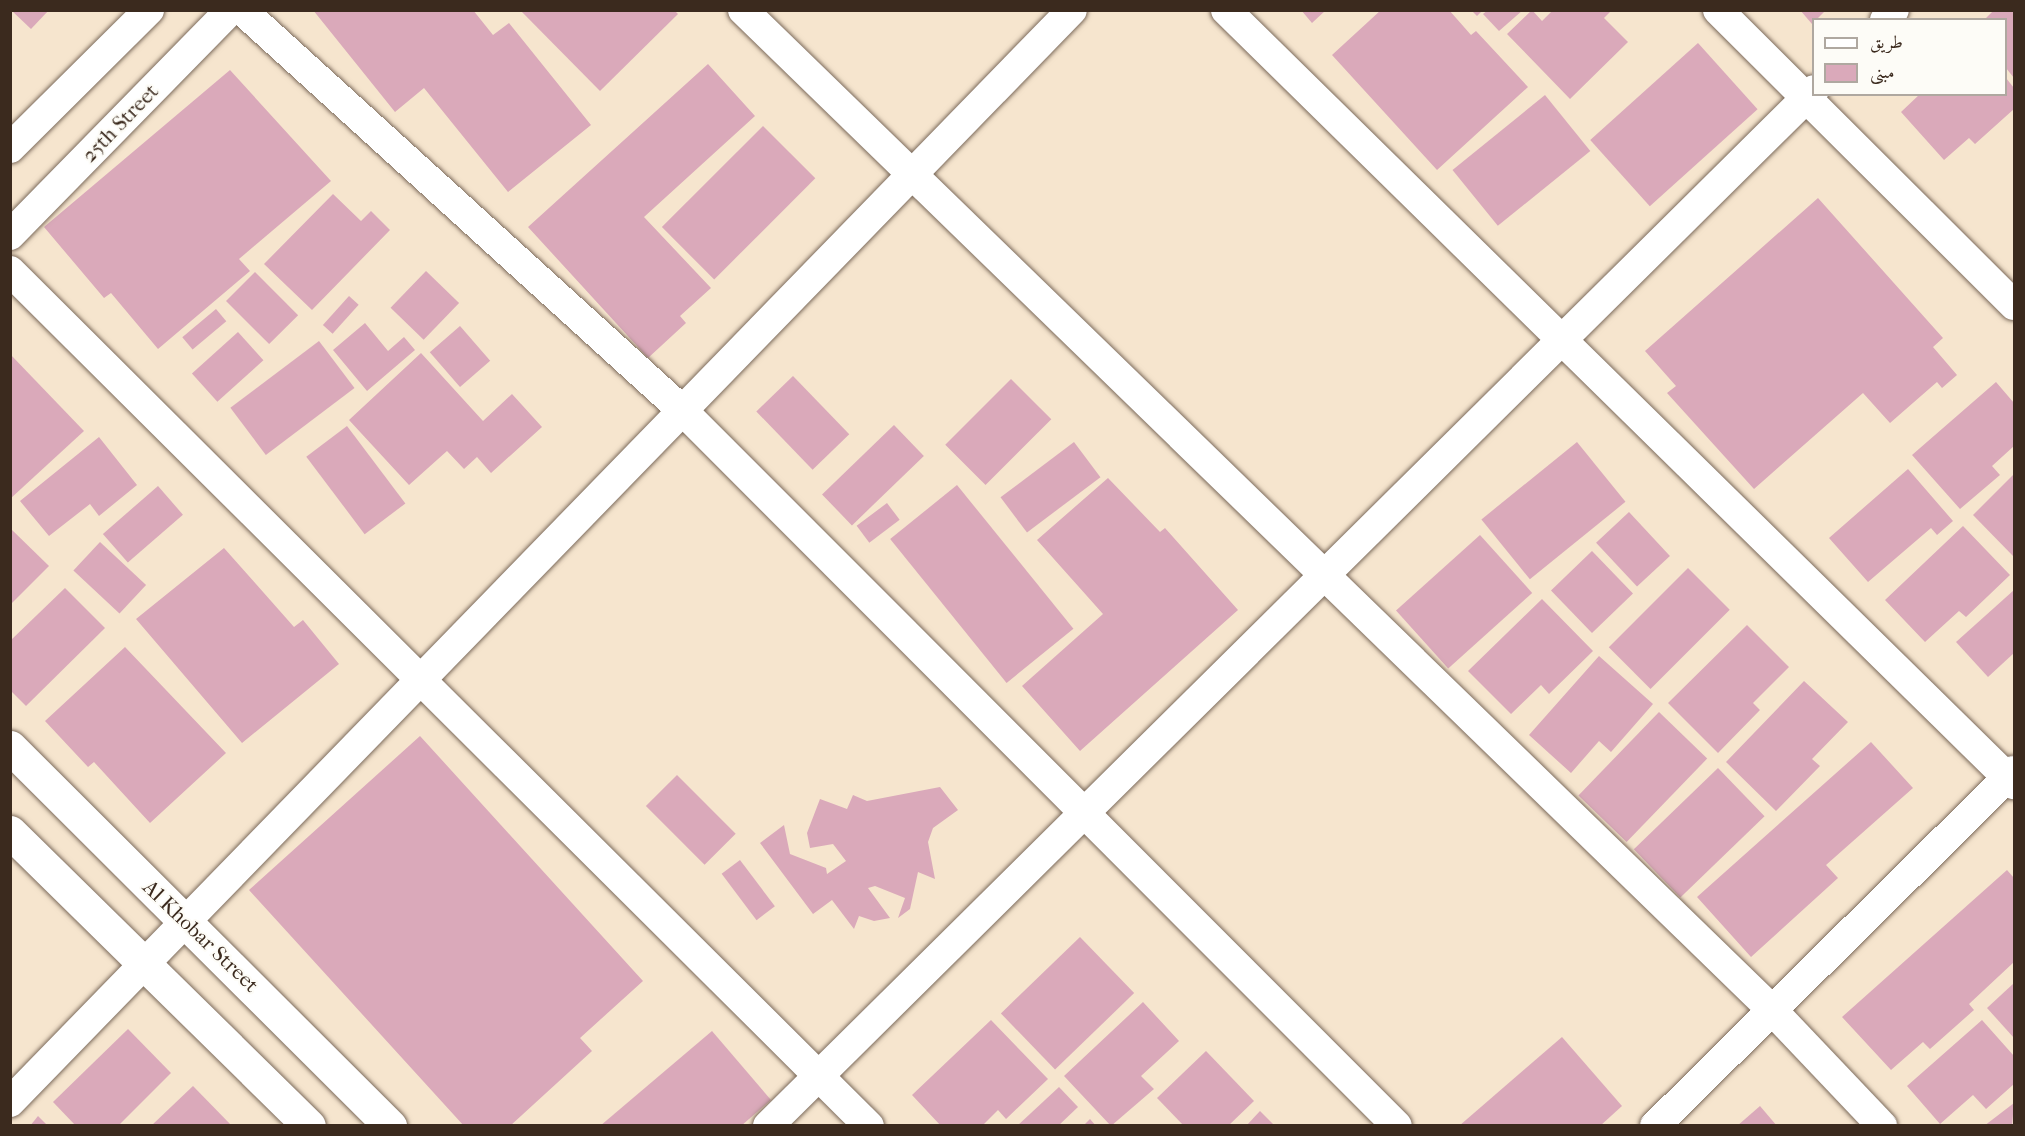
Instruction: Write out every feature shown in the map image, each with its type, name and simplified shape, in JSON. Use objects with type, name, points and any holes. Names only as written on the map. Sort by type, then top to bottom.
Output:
[{"type":"street","points":[[10,148],[149,10]]},
{"type":"street","name":"25th Street","points":[[10,235],[230,10]]},
{"type":"street","points":[[242,10],[683,411],[1397,1125]]},
{"type":"street","points":[[743,10],[914,173],[1772,1010],[1882,1125]]},
{"type":"street","points":[[10,1102],[145,960],[423,678],[1072,10]]},
{"type":"street","points":[[1226,10],[2012,777],[1655,1125]]},
{"type":"street","points":[[1718,10],[1810,94],[2014,305]]},
{"type":"street","points":[[768,1125],[1810,94]]},
{"type":"street","points":[[10,271],[423,678],[869,1125]]},
{"type":"street","name":"Al Khobar Street","points":[[10,747],[390,1125]]},
{"type":"street","points":[[10,832],[145,960],[309,1125]]},
{"type":"building","points":[[11,10],[49,10],[31,29]]},
{"type":"building","points":[[313,10],[473,10],[493,35],[509,23],[591,125],[508,192],[424,88],[395,112]]},
{"type":"building","points":[[520,10],[674,10],[678,14],[600,91]]},
{"type":"building","points":[[1301,10],[1326,10],[1312,23]]},
{"type":"building","points":[[1381,10],[1449,10],[1471,35],[1476,31],[1528,87],[1437,170],[1332,55]]},
{"type":"building","points":[[1471,10],[1483,10],[1477,16]]},
{"type":"building","points":[[1488,10],[1523,10],[1499,31],[1483,14]]},
{"type":"building","points":[[1532,10],[1542,21],[1553,10],[1612,10],[1604,18],[1628,42],[1570,99],[1507,34]]},
{"type":"building","points":[[1800,10],[1826,10],[1818,18],[1812,18],[1812,24]]},
{"type":"building","points":[[1994,10],[2014,10],[2014,78],[2007,69],[2007,18],[1986,18]]},
{"type":"building","points":[[1698,43],[1758,109],[1650,206],[1590,140]]},
{"type":"building","points":[[708,64],[755,116],[644,217],[711,288],[680,316],[686,323],[648,358],[528,227]]},
{"type":"building","points":[[230,70],[331,181],[239,259],[250,271],[158,349],[111,293],[104,298],[44,227]]},
{"type":"building","points":[[2007,79],[2014,88],[2014,109],[1975,144],[1969,138],[1944,160],[1901,112],[1918,96],[2007,96]]},
{"type":"building","points":[[1545,95],[1590,151],[1498,226],[1453,170]]},
{"type":"building","points":[[763,126],[815,178],[714,279],[662,227]]},
{"type":"building","points":[[333,194],[361,221],[371,211],[390,230],[312,310],[264,264]]},
{"type":"building","points":[[1818,198],[1943,338],[1933,347],[1957,375],[1942,388],[1937,382],[1890,423],[1863,393],[1754,489],[1667,393],[1676,386],[1645,351]]},
{"type":"building","points":[[426,271],[459,303],[424,340],[391,308]]},
{"type":"building","points":[[255,272],[298,315],[269,344],[226,301]]},
{"type":"building","points":[[349,296],[359,305],[333,334],[323,325]]},
{"type":"building","points":[[216,309],[226,321],[193,350],[182,337]]},
{"type":"building","points":[[365,323],[388,351],[404,337],[415,350],[367,391],[333,350]]},
{"type":"building","points":[[460,326],[490,361],[460,387],[430,352]]},
{"type":"building","points":[[238,332],[263,360],[217,402],[192,373]]},
{"type":"building","points":[[319,341],[355,388],[266,455],[230,408]]},
{"type":"building","points":[[421,353],[483,421],[512,394],[542,427],[491,473],[477,457],[464,469],[447,451],[409,485],[349,420]]},
{"type":"building","points":[[10,354],[84,431],[10,499]]},
{"type":"building","points":[[793,376],[849,434],[813,470],[756,411]]},
{"type":"building","points":[[1011,379],[1051,419],[986,485],[945,445]]},
{"type":"building","points":[[1996,382],[2014,403],[2014,446],[1992,466],[2000,475],[1960,509],[1912,455]]},
{"type":"building","points":[[894,425],[924,456],[852,525],[822,494]]},
{"type":"building","points":[[347,426],[405,503],[365,534],[306,457]]},
{"type":"building","points":[[99,437],[137,485],[99,516],[90,504],[49,536],[20,501]]},
{"type":"building","points":[[1074,442],[1100,477],[1027,533],[1001,497]]},
{"type":"building","points":[[1577,442],[1625,502],[1530,579],[1481,519]]},
{"type":"building","points":[[1908,469],[1953,521],[1937,535],[1931,528],[1868,582],[1829,538]]},
{"type":"building","points":[[2014,474],[2014,557],[1973,515]]},
{"type":"building","points":[[1108,478],[1160,532],[1165,528],[1238,610],[1080,751],[1022,686],[1103,614],[1037,540]]},
{"type":"building","points":[[957,485],[1073,629],[1007,683],[890,539]]},
{"type":"building","points":[[158,486],[183,515],[128,563],[103,534]]},
{"type":"building","points":[[887,503],[900,520],[869,543],[857,526]]},
{"type":"building","points":[[1629,512],[1670,556],[1637,587],[1596,543]]},
{"type":"building","points":[[1963,526],[2010,575],[1966,617],[1959,611],[1925,642],[1885,600]]},
{"type":"building","points":[[10,528],[49,566],[10,605]]},
{"type":"building","points":[[1480,535],[1532,593],[1448,669],[1396,611]]},
{"type":"building","points":[[100,542],[146,585],[119,613],[73,571]]},
{"type":"building","points":[[224,548],[294,627],[303,620],[339,664],[242,743],[136,619]]},
{"type":"building","points":[[1592,551],[1633,593],[1592,633],[1551,591]]},
{"type":"building","points":[[1688,568],[1730,610],[1651,689],[1609,647]]},
{"type":"building","points":[[65,588],[105,628],[26,706],[10,690],[10,641]]},
{"type":"building","points":[[2014,590],[2014,653],[1988,677],[1956,642]]},
{"type":"building","points":[[1542,599],[1593,651],[1549,694],[1541,685],[1511,714],[1468,671]]},
{"type":"building","points":[[1747,625],[1789,667],[1753,703],[1760,710],[1718,753],[1668,703]]},
{"type":"building","points":[[125,647],[226,753],[150,823],[94,762],[88,767],[45,721]]},
{"type":"building","points":[[1599,656],[1653,704],[1611,752],[1599,741],[1571,773],[1529,735]]},
{"type":"building","points":[[1804,681],[1848,722],[1812,759],[1820,766],[1776,811],[1726,762]]},
{"type":"building","points":[[1659,712],[1707,759],[1627,842],[1578,795]]},
{"type":"building","points":[[420,736],[643,981],[580,1038],[592,1051],[510,1126],[464,1126],[249,890]]},
{"type":"building","points":[[1871,742],[1913,788],[1826,865],[1838,878],[1751,957],[1697,897]]},
{"type":"building","points":[[1718,768],[1765,816],[1680,897],[1634,849]]},
{"type":"building","points":[[677,775],[736,834],[705,865],[646,806]]},
{"type":"building","points":[[940,787],[958,810],[933,828],[928,842],[935,879],[918,872],[910,909],[898,918],[905,898],[875,886],[868,888],[890,918],[874,921],[859,916],[854,929],[832,900],[813,914],[760,843],[784,825],[790,854],[826,868],[827,874],[846,861],[833,844],[810,848],[807,833],[820,799],[847,809],[853,795],[867,801]]},
{"type":"building","points":[[740,860],[775,906],[757,920],[722,874]]},
{"type":"building","points":[[2007,870],[2014,878],[2014,962],[1969,1004],[1974,1010],[1930,1049],[1923,1042],[1891,1070],[1842,1017]]},
{"type":"building","points":[[1080,937],[1134,993],[1055,1070],[1001,1013]]},
{"type":"building","points":[[2014,983],[2014,1038],[1987,1008]]},
{"type":"building","points":[[1143,1002],[1179,1041],[1141,1076],[1154,1089],[1111,1126],[1064,1076]]},
{"type":"building","points":[[991,1020],[1048,1079],[1006,1119],[998,1110],[982,1126],[941,1126],[912,1095]]},
{"type":"building","points":[[1982,1020],[2014,1056],[2014,1084],[1986,1109],[1973,1095],[1940,1124],[1907,1086]]},
{"type":"building","points":[[128,1029],[171,1073],[118,1126],[76,1126],[53,1102]]},
{"type":"building","points":[[712,1031],[771,1100],[741,1126],[600,1126]]},
{"type":"building","points":[[1562,1037],[1622,1106],[1600,1126],[1459,1126]]},
{"type":"building","points":[[1206,1051],[1254,1101],[1228,1126],[1184,1126],[1157,1098]]},
{"type":"building","points":[[193,1086],[232,1126],[151,1126]]},
{"type":"building","points":[[1059,1087],[1078,1107],[1058,1126],[1017,1126]]},
{"type":"building","points":[[2014,1103],[2012,1126],[1984,1126]]},
{"type":"building","points":[[1760,1106],[1777,1126],[1737,1126]]},
{"type":"building","points":[[1260,1111],[1275,1126],[1246,1126]]},
{"type":"building","points":[[38,1116],[48,1126],[30,1126]]},
{"type":"building","points":[[1090,1119],[1096,1126],[1083,1126]]}]
